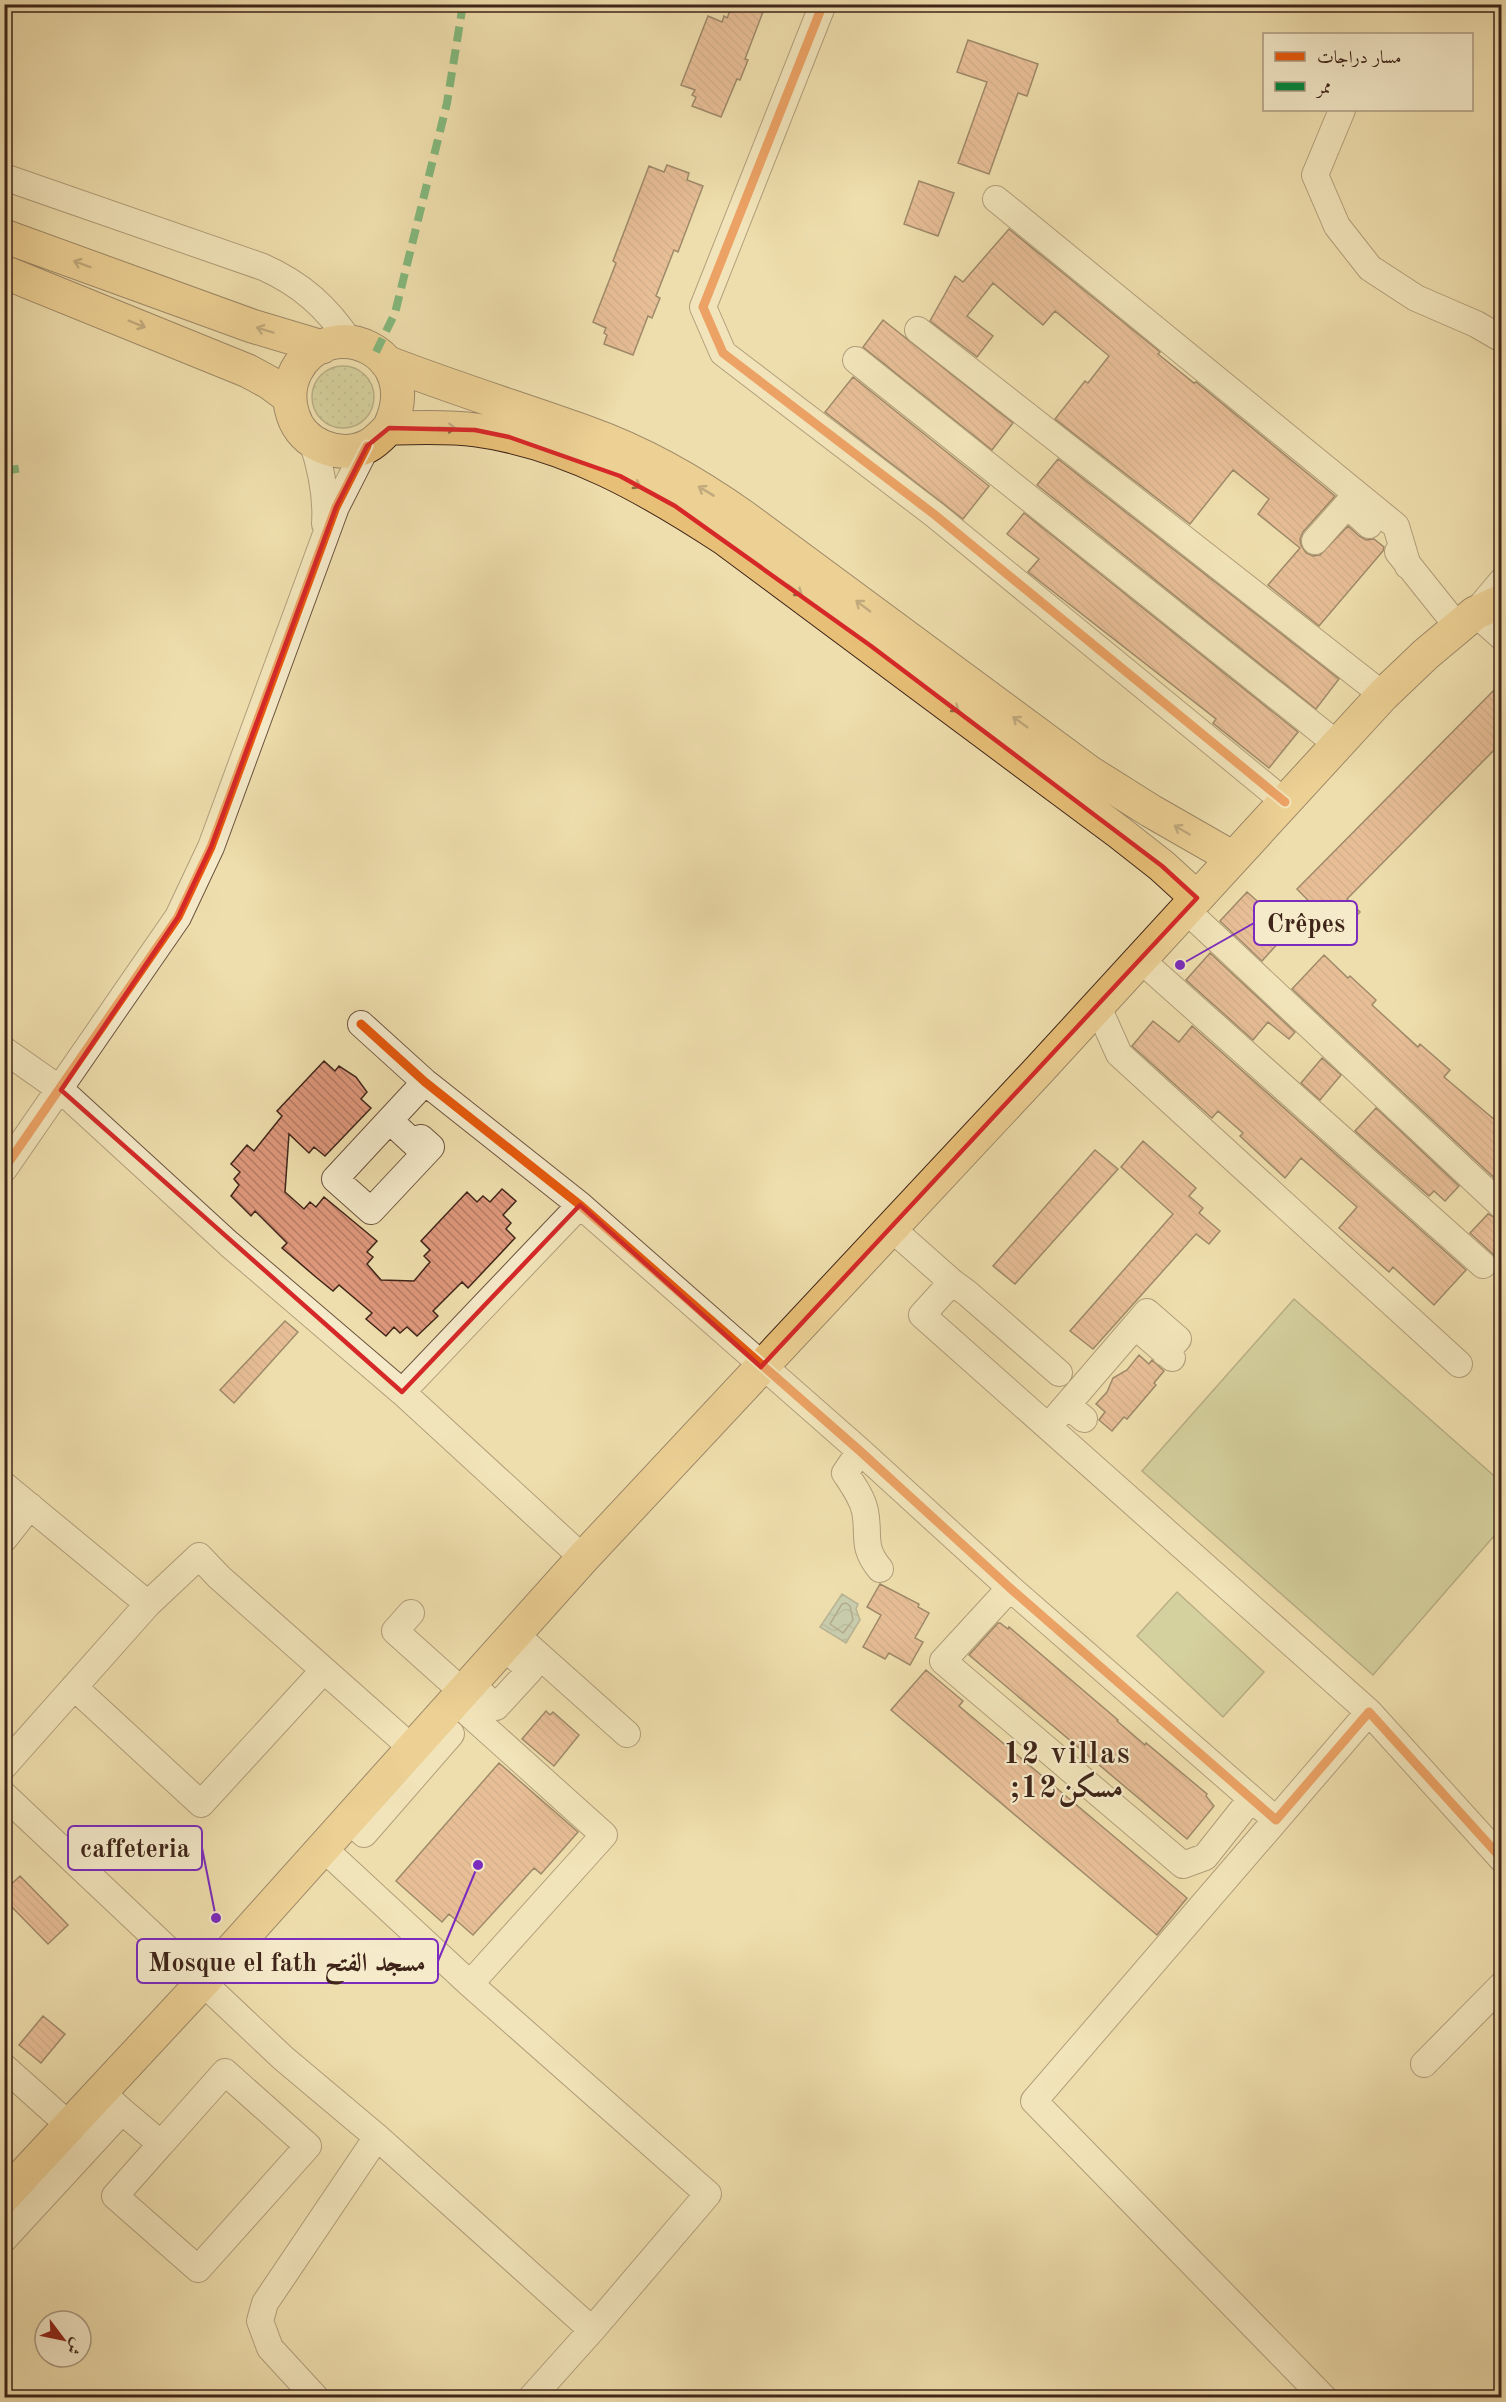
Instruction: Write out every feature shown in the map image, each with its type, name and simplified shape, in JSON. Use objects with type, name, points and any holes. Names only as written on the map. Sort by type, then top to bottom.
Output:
[{"type":"main road","points":[[4,236],[252,326],[336,344],[363,345],[376,352],[396,377],[399,394],[397,412],[378,437],[353,451],[325,448],[312,441],[302,432],[294,419],[290,398],[293,377],[300,364],[310,354],[336,344]]},
{"type":"main road","points":[[4,272],[238,366],[270,383],[290,398]]},
{"type":"main road","points":[[386,362],[589,433],[633,452],[687,480],[744,517],[1089,772],[1233,858]]},
{"type":"main road","points":[[378,437],[476,430],[508,437],[563,452],[620,476],[675,506],[734,545],[1045,776],[1162,866],[1192,904]]},
{"type":"main road","points":[[4,2196],[70,2126],[112,2102],[202,1983],[322,1846],[413,1749],[583,1558],[1098,1007],[1383,695],[1426,654],[1478,614]]},
{"type":"street","points":[[823,4],[703,307],[723,352],[935,515],[1285,802]]},
{"type":"street","points":[[1342,111],[1314,175],[1336,226],[1370,268],[1416,298],[1476,324],[1502,339]]},
{"type":"street","points":[[4,177],[285,276],[322,304],[336,344]]},
{"type":"street","points":[[996,199],[1396,526],[1408,566]]},
{"type":"street","points":[[918,330],[1383,695]]},
{"type":"street","points":[[856,360],[1338,745]]},
{"type":"street","points":[[4,1169],[61,1090],[178,917],[211,847],[324,539],[350,476],[378,437]]},
{"type":"street","points":[[312,441],[320,465],[324,489],[326,514],[324,539]]},
{"type":"street","points":[[1315,541],[1347,505],[1392,544],[1408,566],[1478,614],[1502,637]]},
{"type":"street","points":[[1478,614],[1502,581]]},
{"type":"street","points":[[1192,904],[1502,1206]]},
{"type":"street","points":[[1141,960],[1483,1265]]},
{"type":"street","points":[[1098,1007],[1119,1054],[1460,1364]]},
{"type":"street","points":[[361,1024],[425,1082],[580,1205],[761,1367],[860,1451],[1010,1588],[1276,1820]]},
{"type":"street","points":[[4,1050],[61,1090],[229,1244],[402,1392],[583,1558]]},
{"type":"street","points":[[390,1121],[425,1082]]},
{"type":"street","points":[[402,1392],[580,1205]]},
{"type":"street","points":[[891,1228],[1059,1373]]},
{"type":"street","points":[[952,1282],[922,1315],[1369,1712],[1502,1859]]},
{"type":"street","points":[[1048,1427],[1076,1412],[1113,1352],[1123,1361],[1140,1331],[1169,1356]]},
{"type":"street","points":[[860,1451],[845,1473],[860,1497],[865,1512],[870,1557],[880,1569]]},
{"type":"street","points":[[4,1485],[148,1604]]},
{"type":"street","points":[[4,1539],[30,1506]]},
{"type":"street","points":[[4,1766],[148,1604],[199,1556],[219,1577],[413,1749]]},
{"type":"street","points":[[1010,1588],[943,1661],[1183,1865],[1205,1857],[1251,1799]]},
{"type":"street","points":[[411,1613],[395,1631],[457,1700],[604,1834],[470,1984]]},
{"type":"street","points":[[509,1640],[627,1734]]},
{"type":"street","points":[[74,1687],[201,1804],[324,1670]]},
{"type":"street","points":[[348,1820],[364,1834],[451,1734],[457,1700]]},
{"type":"street","points":[[1324,2397],[1034,2101],[1369,1712]]},
{"type":"street","points":[[4,1795],[283,2058],[377,2137],[592,2330]]},
{"type":"street","points":[[322,1846],[470,1984],[708,2194],[532,2397]]},
{"type":"street","points":[[1424,2064],[1502,1985]]},
{"type":"street","points":[[4,2067],[70,2126]]},
{"type":"street","points":[[225,2072],[308,2146],[198,2269],[116,2196],[161,2144],[225,2072]]},
{"type":"street","points":[[4,2239],[112,2102],[161,2144]]},
{"type":"street","points":[[316,2397],[270,2348],[260,2321],[262,2312],[265,2302],[377,2137]]},
{"type":"highlighted area","points":[[389,428],[475,430],[509,437],[620,476],[675,506],[871,646],[1162,866],[1197,898],[761,1367],[580,1205],[402,1392],[61,1090],[178,917],[211,847],[336,507],[367,446]]},
{"type":"green space","points":[[343,366],[355,368],[365,375],[372,385],[374,397],[372,409],[365,419],[355,426],[343,428],[331,426],[321,419],[314,409],[312,397],[314,385],[321,375],[331,368]]},
{"type":"green space","points":[[1294,1299],[1501,1482],[1501,1528],[1373,1675],[1142,1471]]},
{"type":"green space","points":[[1177,1592],[1264,1672],[1223,1717],[1137,1636]]},
{"type":"water","points":[[842,1594],[858,1604],[856,1609],[860,1620],[846,1643],[820,1627]]},
{"type":"building","points":[[733,4],[766,4],[745,59],[748,60],[740,80],[737,79],[721,117],[692,106],[696,97],[692,95],[695,90],[681,85],[708,16],[722,22],[724,16],[727,18]]},
{"type":"building","points":[[968,40],[1038,64],[1027,96],[1018,93],[989,174],[958,163],[987,82],[957,72]]},
{"type":"building","points":[[667,165],[689,173],[687,180],[703,186],[678,252],[674,250],[656,296],[660,298],[652,318],[648,316],[633,355],[604,344],[607,335],[604,333],[606,328],[593,322],[649,166],[664,172]]},
{"type":"building","points":[[919,181],[954,193],[938,236],[904,224]]},
{"type":"building","points":[[1009,229],[1160,352],[1158,354],[1194,383],[1196,382],[1335,496],[1303,532],[1300,539],[1306,553],[1313,556],[1320,555],[1348,526],[1359,536],[1366,540],[1374,539],[1384,547],[1319,626],[1268,585],[1300,548],[1258,514],[1269,499],[1233,470],[1190,524],[1055,419],[1085,381],[1088,383],[1109,356],[1055,311],[1043,325],[993,283],[967,316],[993,336],[977,357],[930,321],[955,276],[963,282]]},
{"type":"building","points":[[883,320],[1013,423],[992,450],[863,347]]},
{"type":"building","points":[[853,377],[989,486],[963,519],[825,412]]},
{"type":"building","points":[[1058,459],[1339,679],[1316,709],[1037,485]]},
{"type":"building","points":[[1024,513],[1298,732],[1269,768],[1213,723],[1216,719],[1028,572],[1039,559],[1007,534]]},
{"type":"building","points":[[1502,682],[1502,742],[1347,899],[1360,912],[1340,933],[1297,889]]},
{"type":"building","points":[[1247,892],[1290,930],[1262,961],[1220,921]]},
{"type":"building","points":[[1210,953],[1295,1032],[1289,1039],[1268,1022],[1253,1040],[1186,980]]},
{"type":"building","points":[[1324,955],[1376,1000],[1372,1005],[1418,1047],[1420,1044],[1450,1070],[1444,1077],[1502,1126],[1502,1185],[1292,989]]},
{"type":"building","points":[[1153,1021],[1179,1042],[1192,1026],[1466,1270],[1434,1305],[1393,1267],[1389,1272],[1339,1228],[1357,1207],[1301,1158],[1285,1178],[1240,1136],[1243,1133],[1218,1111],[1212,1118],[1132,1046]]},
{"type":"building","points":[[1322,1058],[1341,1075],[1320,1100],[1301,1083]]},
{"type":"building","points":[[324,1061],[335,1071],[339,1066],[356,1077],[367,1092],[361,1099],[371,1108],[325,1156],[314,1147],[309,1153],[289,1134],[285,1192],[304,1209],[310,1202],[316,1207],[324,1197],[377,1241],[367,1252],[373,1257],[367,1264],[381,1280],[414,1281],[430,1262],[424,1256],[430,1250],[421,1241],[467,1192],[477,1202],[483,1196],[490,1202],[502,1189],[516,1201],[503,1215],[511,1223],[506,1229],[515,1238],[468,1288],[462,1282],[433,1311],[438,1316],[417,1336],[407,1327],[400,1333],[394,1327],[386,1336],[366,1319],[372,1313],[339,1285],[333,1291],[317,1278],[282,1248],[287,1243],[255,1211],[251,1216],[231,1196],[239,1185],[234,1179],[240,1172],[231,1164],[247,1145],[254,1151],[282,1116],[277,1111]]},
{"type":"building","points":[[1376,1108],[1459,1186],[1445,1201],[1434,1191],[1429,1196],[1355,1131]]},
{"type":"building","points":[[1143,1141],[1196,1188],[1189,1196],[1203,1208],[1199,1213],[1220,1231],[1209,1244],[1196,1234],[1093,1349],[1070,1331],[1173,1214],[1121,1167]]},
{"type":"building","points":[[1095,1150],[1118,1169],[1015,1284],[993,1266]]},
{"type":"building","points":[[1488,1214],[1502,1221],[1502,1257],[1497,1261],[1493,1254],[1470,1233]]},
{"type":"building","points":[[285,1321],[298,1332],[234,1403],[220,1390]]},
{"type":"building","points":[[1139,1355],[1149,1364],[1152,1360],[1164,1371],[1154,1383],[1156,1385],[1127,1419],[1124,1417],[1112,1431],[1099,1420],[1105,1412],[1096,1404],[1107,1392],[1113,1378],[1127,1370]]},
{"type":"building","points":[[880,1584],[919,1604],[918,1607],[929,1613],[915,1638],[923,1642],[910,1665],[889,1653],[885,1659],[863,1647],[881,1615],[867,1607]]},
{"type":"building","points":[[998,1623],[1008,1629],[1009,1627],[1145,1745],[1146,1743],[1207,1794],[1206,1796],[1214,1806],[1187,1839],[969,1655]]},
{"type":"building","points":[[926,1670],[963,1701],[959,1706],[1187,1898],[1157,1935],[891,1710]]},
{"type":"building","points":[[546,1711],[550,1715],[553,1712],[579,1735],[554,1766],[522,1739]]},
{"type":"building","points":[[499,1763],[578,1832],[541,1874],[534,1868],[473,1935],[449,1914],[442,1922],[396,1881]]},
{"type":"building","points":[[20,1876],[68,1925],[48,1944],[4,1899],[4,1891]]},
{"type":"building","points":[[43,2016],[65,2034],[41,2063],[19,2045]]},
{"type":"marked path","points":[[376,352],[395,313],[447,103],[463,4]]},
{"type":"marked path","points":[[4,471],[23,468]]},
{"type":"cycle path","points":[[823,4],[703,307],[723,353],[935,515],[1285,802]]},
{"type":"cycle path","points":[[4,1169],[178,917],[211,847],[336,507],[367,446]]},
{"type":"cycle path","points":[[361,1024],[425,1082],[580,1205],[860,1451],[1010,1588],[1276,1820],[1369,1712],[1502,1859]]},
{"type":"place","name":"Crêpes","points":[[1180,965]]},
{"type":"place","name":"Mosque el fath مسجد الفتح","points":[[478,1865]]},
{"type":"place","name":"caffeteria","points":[[216,1918]]},
{"type":"district","name":"12 villas ;12مسكن","points":[[1067,1770]]}]
